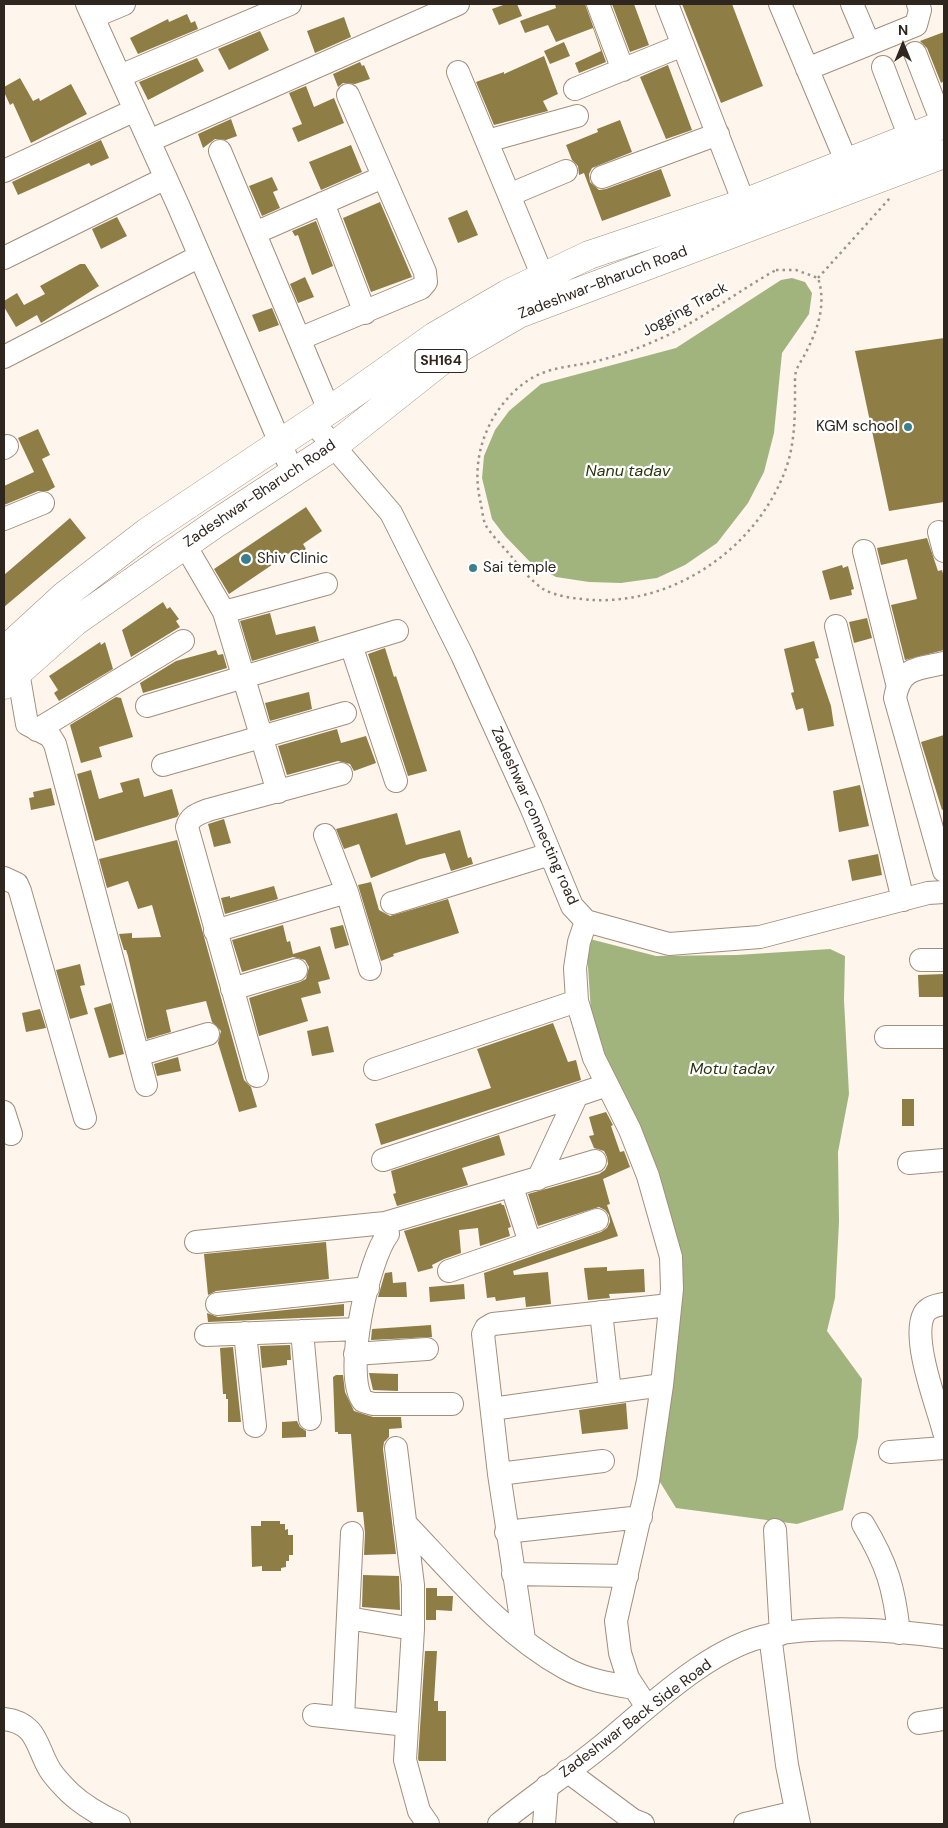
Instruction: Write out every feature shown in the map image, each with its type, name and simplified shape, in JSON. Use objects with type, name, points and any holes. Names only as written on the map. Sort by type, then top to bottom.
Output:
[{"type":"main road","name":"Zadeshwar-Bharuch Road","points":[[8,669],[64,595],[146,532],[280,443],[435,336],[507,294],[589,255],[744,203],[944,125]]},
{"type":"main road","name":"Zadeshwar-Bharuch Road","points":[[8,669],[185,544],[334,446],[450,354],[519,314],[944,154]]},
{"type":"street","points":[[124,4],[90,10],[166,178],[293,473]]},
{"type":"street","points":[[120,76],[290,4]]},
{"type":"street","points":[[149,141],[458,4]]},
{"type":"street","points":[[598,4],[623,70]]},
{"type":"street","points":[[667,4],[744,203]]},
{"type":"street","points":[[780,4],[847,163]]},
{"type":"street","points":[[852,4],[869,44]]},
{"type":"street","points":[[807,68],[916,25],[920,10],[918,4]]},
{"type":"street","points":[[575,89],[683,45]]},
{"type":"street","points":[[915,53],[944,125]]},
{"type":"street","points":[[883,67],[910,138]]},
{"type":"street","points":[[458,72],[543,277]]},
{"type":"street","points":[[299,339],[421,288],[426,282],[425,272],[348,95]]},
{"type":"street","points":[[4,171],[135,110]]},
{"type":"street","points":[[487,142],[577,116]]},
{"type":"street","points":[[602,177],[718,134]]},
{"type":"street","name":"Zadeshwar connecting road","points":[[220,151],[299,339],[321,415],[334,446],[391,512],[462,655],[572,906],[586,921],[669,944],[760,937],[903,900],[944,892]]},
{"type":"street","points":[[509,195],[566,171]]},
{"type":"street","points":[[4,258],[166,178]]},
{"type":"street","points":[[254,232],[383,178]]},
{"type":"street","points":[[323,203],[365,313]]},
{"type":"street","points":[[4,357],[200,256]]},
{"type":"street","points":[[4,519],[43,503]]},
{"type":"street","points":[[185,544],[224,612],[263,736],[278,792]]},
{"type":"street","points":[[864,551],[898,683]]},
{"type":"street","points":[[224,612],[326,584]]},
{"type":"street","points":[[836,626],[903,900]]},
{"type":"street","points":[[148,706],[245,679],[397,631]]},
{"type":"street","points":[[37,730],[183,642]]},
{"type":"street","points":[[350,645],[396,781]]},
{"type":"street","points":[[944,663],[912,671],[904,675],[898,683],[895,698],[944,871]]},
{"type":"street","points":[[8,669],[27,724],[50,736],[55,744],[146,1085]]},
{"type":"street","points":[[162,765],[345,713]]},
{"type":"street","points":[[257,1076],[215,931],[187,827],[188,821],[193,816],[208,810],[342,774]]},
{"type":"street","points":[[325,835],[347,892],[370,969]]},
{"type":"street","points":[[392,903],[550,854]]},
{"type":"street","points":[[4,878],[17,884],[20,890],[85,1118]]},
{"type":"street","points":[[215,931],[347,892]]},
{"type":"street","points":[[586,921],[578,942],[575,968],[577,1001],[594,1058],[630,1130],[648,1176],[671,1257],[670,1305],[662,1385],[641,1517],[616,1621],[620,1653],[628,1678],[647,1707]]},
{"type":"street","points":[[921,960],[944,960]]},
{"type":"street","points":[[232,990],[296,970]]},
{"type":"street","points":[[375,1069],[577,1001]]},
{"type":"street","points":[[138,1055],[208,1034]]},
{"type":"street","points":[[886,1037],[944,1037]]},
{"type":"street","points":[[383,1160],[607,1086]]},
{"type":"street","points":[[538,1180],[577,1095]]},
{"type":"street","points":[[4,1112],[11,1134]]},
{"type":"street","points":[[909,1163],[944,1160]]},
{"type":"street","points":[[196,1242],[386,1223],[538,1180],[595,1161]]},
{"type":"street","points":[[512,1187],[530,1243]]},
{"type":"street","points":[[449,1271],[597,1220]]},
{"type":"street","points":[[386,1223],[388,1234],[377,1251],[358,1329],[355,1354],[357,1393],[363,1401],[389,1405],[452,1404]]},
{"type":"street","points":[[217,1304],[368,1288]]},
{"type":"street","points":[[944,1304],[935,1306],[925,1313],[920,1328],[923,1353],[944,1432]]},
{"type":"street","points":[[524,1639],[506,1532],[483,1334],[486,1328],[493,1324],[670,1305]]},
{"type":"street","points":[[601,1312],[610,1392]]},
{"type":"street","points":[[206,1335],[358,1329]]},
{"type":"street","points":[[302,1331],[310,1419]]},
{"type":"street","points":[[245,1334],[255,1426]]},
{"type":"street","points":[[355,1354],[428,1349]]},
{"type":"street","points":[[492,1409],[662,1385]]},
{"type":"street","points":[[396,1448],[413,1585],[413,1629],[405,1760],[419,1811],[428,1824]]},
{"type":"street","points":[[890,1452],[944,1448]]},
{"type":"street","points":[[499,1474],[603,1462]]},
{"type":"street","points":[[506,1532],[641,1517]]},
{"type":"street","points":[[405,1523],[500,1622],[566,1669],[600,1682],[634,1688]]},
{"type":"street","points":[[863,1524],[880,1552],[889,1572],[894,1593],[899,1633]]},
{"type":"street","points":[[745,1824],[798,1818],[785,1747],[776,1634],[775,1530]]},
{"type":"street","points":[[343,1718],[352,1533]]},
{"type":"street","points":[[513,1574],[627,1576]]},
{"type":"street","points":[[348,1618],[413,1629]]},
{"type":"street","name":"Zadeshwar Back Side Road","points":[[499,1824],[604,1744],[647,1707],[726,1651],[776,1634],[834,1630],[944,1637]]},
{"type":"street","points":[[314,1715],[407,1725]]},
{"type":"street","points":[[4,1719],[24,1725],[39,1742],[50,1770],[70,1793],[97,1813],[120,1824]]},
{"type":"street","points":[[919,1723],[944,1719]]},
{"type":"street","points":[[567,1771],[633,1820],[643,1824]]},
{"type":"street","points":[[542,1790],[544,1824]]},
{"type":"path","points":[[818,278],[890,198]]},
{"type":"path","name":"Jogging Track","points":[[776,270],[796,270],[818,278],[822,304],[812,337],[796,370],[792,437],[786,469],[776,491],[758,518],[736,543],[712,565],[678,584],[648,595],[608,600],[576,599],[544,589],[523,570],[485,524],[477,487],[477,458],[487,430],[497,408],[510,395],[535,374],[596,361],[658,340],[726,302],[776,270]]},
{"type":"water","name":"Nanu tadav","points":[[792,278],[805,282],[812,293],[809,314],[782,353],[774,433],[764,472],[748,503],[717,543],[685,565],[657,578],[621,583],[589,582],[556,577],[533,565],[505,536],[492,519],[482,478],[484,456],[495,430],[509,411],[541,384],[676,348],[781,280]]},
{"type":"water","name":"Motu tadav","points":[[586,938],[656,956],[737,955],[830,949],[845,956],[844,1000],[849,1094],[838,1152],[839,1222],[835,1298],[827,1331],[862,1379],[858,1437],[843,1510],[797,1524],[676,1508],[655,1474],[674,1373],[682,1301],[665,1215],[592,1026]]},
{"type":"building","points":[[506,4],[517,4],[522,16],[499,25],[492,9]]},
{"type":"building","points":[[555,4],[585,4],[606,62],[579,73],[575,63],[601,51],[593,28],[556,42],[548,25],[525,33],[520,21],[556,8]]},
{"type":"building","points":[[612,4],[634,4],[649,45],[630,52]]},
{"type":"building","points":[[682,4],[732,4],[763,86],[721,103]]},
{"type":"building","points":[[187,14],[191,23],[195,21],[198,29],[138,54],[130,38],[168,19],[169,22]]},
{"type":"building","points":[[344,17],[351,37],[315,53],[307,31]]},
{"type":"building","points":[[260,31],[269,50],[229,70],[218,49]]},
{"type":"building","points":[[944,32],[944,81],[941,83],[927,48],[920,41]]},
{"type":"building","points":[[564,42],[570,56],[550,64],[544,51]]},
{"type":"building","points":[[544,56],[558,94],[543,101],[548,111],[494,125],[476,82],[504,72],[504,74]]},
{"type":"building","points":[[197,58],[204,71],[148,100],[139,82]]},
{"type":"building","points":[[360,62],[362,66],[364,65],[370,79],[355,84],[343,83],[338,87],[333,74]]},
{"type":"building","points":[[668,65],[692,130],[666,139],[640,77]]},
{"type":"building","points":[[20,78],[33,101],[39,98],[40,101],[71,84],[87,114],[31,143],[13,103],[10,105],[4,92],[4,87]]},
{"type":"building","points":[[306,86],[314,107],[334,98],[344,123],[298,142],[292,128],[302,124],[289,93]]},
{"type":"building","points":[[231,119],[237,136],[226,140],[215,139],[203,148],[198,134]]},
{"type":"building","points":[[620,120],[632,152],[592,168],[589,174],[590,182],[599,190],[606,189],[661,169],[671,196],[602,221],[584,173],[579,175],[578,166],[572,160],[566,145],[598,132],[597,129]]},
{"type":"building","points":[[101,140],[109,158],[91,166],[89,163],[18,195],[12,182]]},
{"type":"building","points":[[351,145],[362,172],[321,190],[309,162]]},
{"type":"building","points":[[272,177],[278,190],[273,192],[280,208],[262,216],[249,186]]},
{"type":"building","points":[[380,202],[412,277],[371,292],[343,218]]},
{"type":"building","points":[[467,210],[478,235],[458,243],[448,218]]},
{"type":"building","points":[[117,217],[127,236],[101,249],[92,229]]},
{"type":"building","points":[[316,221],[333,266],[312,275],[298,235],[295,236],[292,231]]},
{"type":"building","points":[[80,264],[85,264],[99,286],[41,323],[37,315],[16,327],[4,307],[4,301],[17,293],[24,305],[45,294],[40,286]]},
{"type":"building","points":[[305,277],[314,297],[298,303],[290,284]]},
{"type":"building","points":[[272,308],[279,325],[259,332],[252,315]]},
{"type":"building","name":"KGM school","points":[[944,338],[944,502],[889,511],[855,351]]},
{"type":"building","points":[[38,429],[50,455],[42,459],[55,487],[48,491],[38,491],[4,505],[4,486],[34,472],[18,438]]},
{"type":"building","points":[[306,507],[322,531],[303,544],[306,549],[295,557],[291,552],[229,594],[214,569]]},
{"type":"building","points":[[70,518],[86,538],[4,607],[4,575]]},
{"type":"building","points":[[927,538],[938,571],[942,570],[944,577],[944,650],[905,660],[891,605],[917,599],[907,559],[881,565],[877,548]]},
{"type":"building","points":[[842,565],[843,568],[848,566],[854,589],[851,590],[852,595],[830,600],[822,571]]},
{"type":"building","points":[[163,602],[167,609],[170,607],[179,619],[176,621],[180,627],[131,657],[122,630]]},
{"type":"building","points":[[270,613],[276,635],[315,626],[319,641],[252,661],[240,621]]},
{"type":"building","points":[[867,618],[872,638],[854,643],[849,622]]},
{"type":"building","points":[[814,641],[819,658],[815,659],[831,706],[834,726],[808,731],[803,708],[796,710],[791,693],[794,692],[784,649]]},
{"type":"building","points":[[100,642],[101,645],[105,642],[113,669],[59,701],[54,693],[58,690],[49,676]]},
{"type":"building","points":[[385,648],[427,771],[408,776],[368,654]]},
{"type":"building","points":[[216,650],[218,655],[223,654],[227,668],[143,693],[140,683],[176,661]]},
{"type":"building","points":[[309,692],[312,709],[270,721],[265,703]]},
{"type":"building","points":[[116,697],[121,698],[133,737],[99,747],[102,757],[81,763],[70,725]]},
{"type":"building","points":[[337,729],[341,743],[366,736],[376,763],[354,771],[350,764],[338,761],[287,775],[278,746]]},
{"type":"building","points":[[944,735],[944,809],[942,810],[921,742]]},
{"type":"building","points":[[91,770],[99,799],[123,792],[120,783],[139,778],[144,797],[172,789],[179,814],[177,817],[95,841],[77,774]]},
{"type":"building","points":[[860,785],[869,826],[839,832],[833,791]]},
{"type":"building","points":[[51,788],[55,805],[31,810],[29,798],[34,797],[33,792]]},
{"type":"building","points":[[397,813],[406,845],[460,830],[468,858],[471,857],[473,864],[451,871],[445,853],[420,859],[371,878],[359,844],[344,849],[336,829]]},
{"type":"building","points":[[224,819],[231,843],[214,847],[208,824]]},
{"type":"building","points":[[177,840],[244,1080],[251,1087],[257,1107],[239,1112],[218,1043],[221,1031],[212,1022],[206,1001],[166,1010],[171,1032],[147,1039],[128,956],[119,934],[132,933],[132,938],[161,937],[152,905],[138,909],[128,881],[107,888],[99,859]]},
{"type":"building","points":[[878,854],[882,875],[852,881],[848,860]]},
{"type":"building","points":[[371,882],[379,910],[390,916],[448,899],[459,933],[393,954],[394,956],[381,961],[358,885]]},
{"type":"building","points":[[274,886],[278,899],[225,914],[221,898],[230,896],[230,898]]},
{"type":"building","points":[[283,925],[287,942],[290,941],[293,954],[320,946],[330,979],[318,982],[321,993],[301,998],[308,1021],[259,1036],[249,998],[306,979],[309,967],[305,960],[293,957],[242,972],[232,940]]},
{"type":"building","points":[[343,925],[349,945],[335,949],[330,928]]},
{"type":"building","points":[[80,964],[85,985],[80,986],[88,1014],[70,1019],[56,970]]},
{"type":"building","points":[[944,974],[944,997],[919,997],[918,975]]},
{"type":"building","points":[[111,1003],[124,1054],[109,1058],[94,1008]]},
{"type":"building","points":[[40,1009],[46,1028],[26,1032],[22,1013]]},
{"type":"building","points":[[553,1023],[568,1062],[576,1060],[581,1080],[381,1145],[375,1124],[491,1088],[477,1049]]},
{"type":"building","points":[[328,1026],[334,1052],[312,1056],[307,1031]]},
{"type":"building","points":[[178,1057],[181,1071],[157,1076],[154,1064]]},
{"type":"building","points":[[902,1099],[914,1099],[914,1126],[902,1126]]},
{"type":"building","points":[[606,1112],[613,1125],[611,1126],[620,1152],[624,1151],[630,1167],[603,1179],[610,1204],[607,1205],[618,1236],[513,1271],[514,1275],[548,1272],[551,1304],[526,1307],[525,1297],[496,1301],[495,1297],[487,1298],[484,1273],[601,1232],[607,1228],[610,1222],[609,1215],[599,1207],[538,1226],[528,1194],[599,1174],[605,1170],[608,1164],[607,1157],[604,1151],[594,1148],[589,1136],[594,1135],[589,1117]]},
{"type":"building","points":[[499,1135],[505,1155],[462,1168],[468,1185],[397,1206],[393,1194],[396,1193],[391,1171]]},
{"type":"building","points":[[501,1203],[504,1205],[511,1227],[508,1228],[510,1236],[480,1246],[478,1228],[459,1230],[461,1253],[432,1265],[433,1268],[418,1272],[404,1231]]},
{"type":"building","points":[[326,1242],[329,1279],[216,1291],[208,1295],[204,1254]]},
{"type":"building","points":[[607,1267],[607,1271],[644,1269],[645,1292],[609,1294],[610,1298],[588,1300],[584,1268]]},
{"type":"building","points":[[392,1272],[393,1283],[406,1282],[407,1297],[378,1297],[385,1273]]},
{"type":"building","points":[[464,1284],[465,1299],[430,1302],[429,1287]]},
{"type":"building","points":[[344,1304],[344,1316],[208,1322],[207,1313],[218,1317]]},
{"type":"building","points":[[431,1325],[432,1337],[371,1340],[372,1329]]},
{"type":"building","points":[[290,1345],[291,1360],[287,1360],[287,1365],[262,1368],[260,1346]]},
{"type":"building","points":[[233,1347],[241,1422],[228,1422],[228,1399],[226,1399],[226,1394],[223,1394],[220,1348]]},
{"type":"building","points":[[369,1373],[398,1374],[398,1391],[373,1390]]},
{"type":"building","points":[[343,1375],[345,1392],[354,1411],[373,1417],[401,1417],[402,1428],[389,1429],[389,1437],[384,1442],[383,1449],[396,1554],[364,1555],[365,1533],[363,1512],[357,1512],[351,1434],[338,1434],[338,1432],[335,1432],[333,1377]]},
{"type":"building","points":[[626,1403],[628,1429],[582,1434],[579,1410]]},
{"type":"building","points":[[297,1421],[300,1427],[306,1431],[306,1437],[282,1438],[282,1422]]},
{"type":"building","points":[[261,1521],[280,1521],[280,1524],[285,1524],[285,1530],[288,1529],[288,1535],[293,1535],[293,1555],[289,1555],[286,1567],[281,1568],[281,1571],[262,1571],[262,1566],[252,1567],[251,1526],[261,1526]]},
{"type":"building","points":[[363,1575],[399,1576],[400,1610],[362,1607]]},
{"type":"building","points":[[426,1588],[437,1588],[437,1596],[453,1596],[452,1611],[436,1610],[436,1620],[426,1620]]},
{"type":"building","points":[[425,1651],[437,1651],[434,1701],[438,1701],[438,1711],[446,1711],[446,1761],[419,1761],[418,1759]]},
{"type":"place","name":"KGM school","points":[[908,427]]},
{"type":"place","name":"Shiv Clinic","points":[[246,559]]},
{"type":"place","name":"Sai temple","points":[[473,568]]}]
